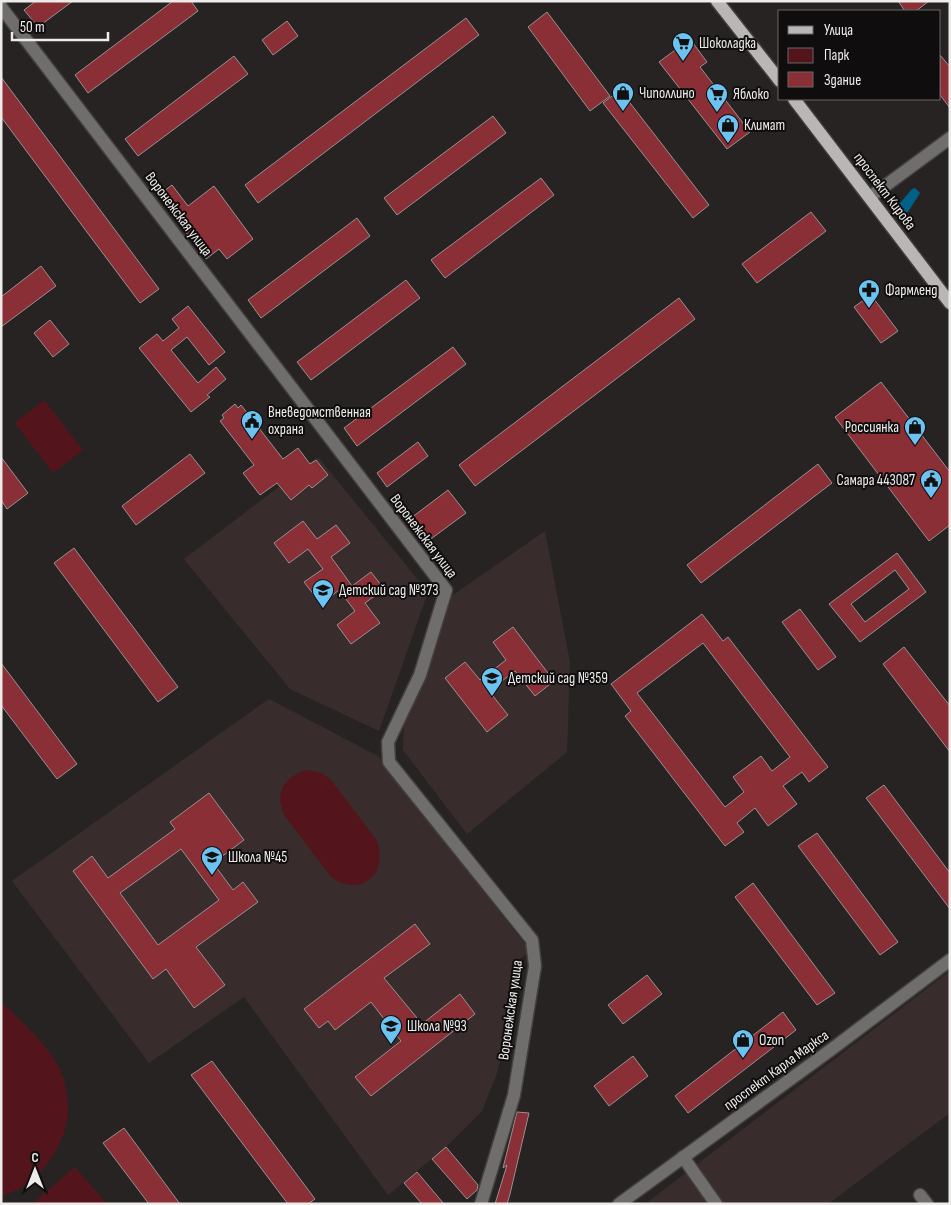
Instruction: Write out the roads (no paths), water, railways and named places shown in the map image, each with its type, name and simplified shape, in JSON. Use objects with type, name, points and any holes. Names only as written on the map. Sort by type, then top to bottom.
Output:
[{"type":"main road","points":[[717,1],[778,78]]},
{"type":"main road","name":"проспект Кирова","points":[[795,100],[950,303]]},
{"type":"street","name":"Воронежская улица","points":[[1,7],[446,590],[420,675],[388,742],[389,762],[532,940],[535,966],[514,1095],[481,1204]]},
{"type":"street","points":[[870,197],[950,138]]},
{"type":"street","name":"проспект Карла Маркса","points":[[619,1204],[832,1049],[950,960]]},
{"type":"street","points":[[683,1157],[716,1204]]},
{"type":"water","points":[[915,188],[920,193],[908,212],[899,214],[896,208]]},
{"type":"place","name":"Шоколадка","points":[[683,62]]},
{"type":"place","name":"Чиполлино","points":[[623,112]]},
{"type":"place","name":"Яблоко","points":[[717,113]]},
{"type":"place","name":"Климат","points":[[728,144]]},
{"type":"place","name":"Фармленд","points":[[869,309]]},
{"type":"place","name":"Вневедомственная охрана","points":[[252,440]]},
{"type":"place","name":"Россиянка","points":[[915,446]]},
{"type":"place","name":"Самара 443087","points":[[931,499]]},
{"type":"place","name":"Детский сад №373","points":[[323,609]]},
{"type":"place","name":"Детский сад №359","points":[[492,697]]},
{"type":"place","name":"Школа №45","points":[[212,876]]},
{"type":"place","name":"Школа №93","points":[[391,1045]]},
{"type":"place","name":"Ozon","points":[[743,1059]]}]
